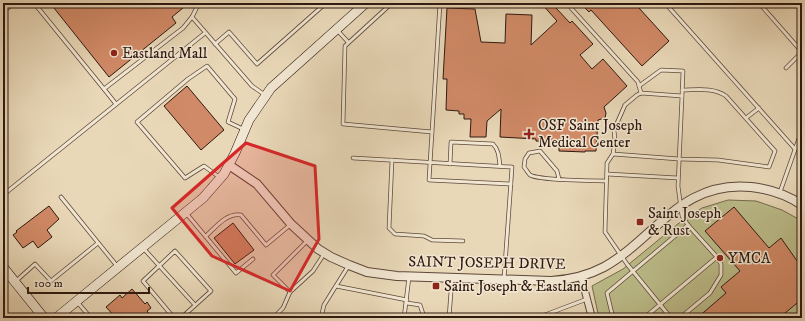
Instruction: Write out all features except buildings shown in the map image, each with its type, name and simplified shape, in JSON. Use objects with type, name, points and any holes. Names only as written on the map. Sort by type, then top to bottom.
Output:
[{"type":"main road","points":[[56,318],[207,195],[229,165],[244,130],[265,95],[279,80],[366,3]]},
{"type":"main road","points":[[3,267],[44,318]]},
{"type":"street","name":"SAINT JOSEPH DRIVE","points":[[229,165],[257,184],[292,224],[308,240],[325,253],[348,265],[377,274],[409,277],[556,280],[581,276],[603,268],[680,206],[708,192],[736,187],[760,188],[779,194],[802,205]]},
{"type":"street","points":[[581,276],[591,318]]},
{"type":"lane","points":[[3,12],[14,3]]},
{"type":"lane","points":[[34,3],[116,104]]},
{"type":"lane","points":[[104,89],[183,28],[192,17],[199,3]]},
{"type":"lane","points":[[215,44],[229,32],[257,64],[326,3]]},
{"type":"lane","points":[[392,3],[345,46],[343,124],[432,132]]},
{"type":"lane","points":[[440,3],[429,180],[511,184]]},
{"type":"lane","points":[[665,3],[795,149]]},
{"type":"lane","points":[[759,3],[802,52],[786,68]]},
{"type":"lane","points":[[571,8],[638,82],[641,93]]},
{"type":"lane","points":[[192,17],[252,86],[265,95]]},
{"type":"lane","points":[[336,29],[348,42]]},
{"type":"lane","points":[[3,195],[205,33]]},
{"type":"lane","points":[[220,178],[204,166],[185,178],[137,122],[188,79],[207,66],[235,100],[228,122],[244,130]]},
{"type":"lane","points":[[639,86],[661,70],[683,71],[678,178],[680,206],[682,216],[688,225],[717,257],[721,264],[721,275],[710,293],[680,318]]},
{"type":"lane","points":[[613,154],[679,159],[718,160],[769,167],[775,151],[726,96],[720,91],[707,89],[682,90]]},
{"type":"lane","points":[[671,318],[632,272],[604,232],[606,181],[607,163],[613,154],[615,141],[614,130],[625,105],[641,93],[682,96]]},
{"type":"lane","points":[[746,118],[758,108]]},
{"type":"lane","points":[[779,194],[802,130]]},
{"type":"lane","points":[[450,164],[451,142],[493,144],[498,152],[500,166]]},
{"type":"lane","points":[[559,179],[557,171],[540,151],[529,153],[525,159],[524,167],[530,174],[538,178],[559,179],[606,181]]},
{"type":"lane","points":[[353,158],[512,167],[504,279]]},
{"type":"lane","points":[[392,160],[389,228],[395,234],[424,236],[432,240],[463,242]]},
{"type":"lane","points":[[607,174],[678,178]]},
{"type":"lane","points":[[61,197],[118,268]]},
{"type":"lane","points":[[186,213],[236,273],[253,259]]},
{"type":"lane","points":[[206,236],[229,217],[236,214],[241,215],[266,245],[292,224]]},
{"type":"lane","points":[[612,318],[607,293],[688,225]]},
{"type":"lane","points":[[290,292],[274,275],[308,240]]},
{"type":"lane","points":[[15,282],[35,264],[51,282],[98,243]]},
{"type":"lane","points":[[143,247],[195,306]]},
{"type":"lane","points":[[174,318],[143,281],[175,251],[211,291],[181,318]]},
{"type":"lane","points":[[273,318],[284,308],[290,292],[312,271],[325,253]]},
{"type":"lane","points":[[644,318],[717,257]]},
{"type":"lane","points":[[321,318],[324,305],[348,265]]},
{"type":"lane","points":[[404,318],[409,277]]},
{"type":"lane","points":[[449,318],[452,278]]},
{"type":"lane","points":[[336,286],[420,305],[423,314],[422,318]]},
{"type":"lane","points":[[537,318],[587,299]]},
{"type":"lane","points":[[77,301],[91,318]]},
{"type":"path","points":[[798,3],[802,7]]},
{"type":"highlighted area","points":[[246,143],[315,166],[319,239],[290,291],[212,256],[172,208]]},
{"type":"green space","name":"YMCA","points":[[728,200],[756,201],[782,210],[802,221],[801,318],[599,318],[592,286],[623,269],[679,223],[702,208]]},
{"type":"place","name":"Eastland Mall","points":[[114,53]]},
{"type":"place","name":"OSF Saint Joseph Medical Center","points":[[529,134]]},
{"type":"place","name":"Saint Joseph & Rust","points":[[640,222]]},
{"type":"place","name":"YMCA","points":[[720,258]]},
{"type":"place","name":"Saint Joseph & Eastland","points":[[436,286]]}]
